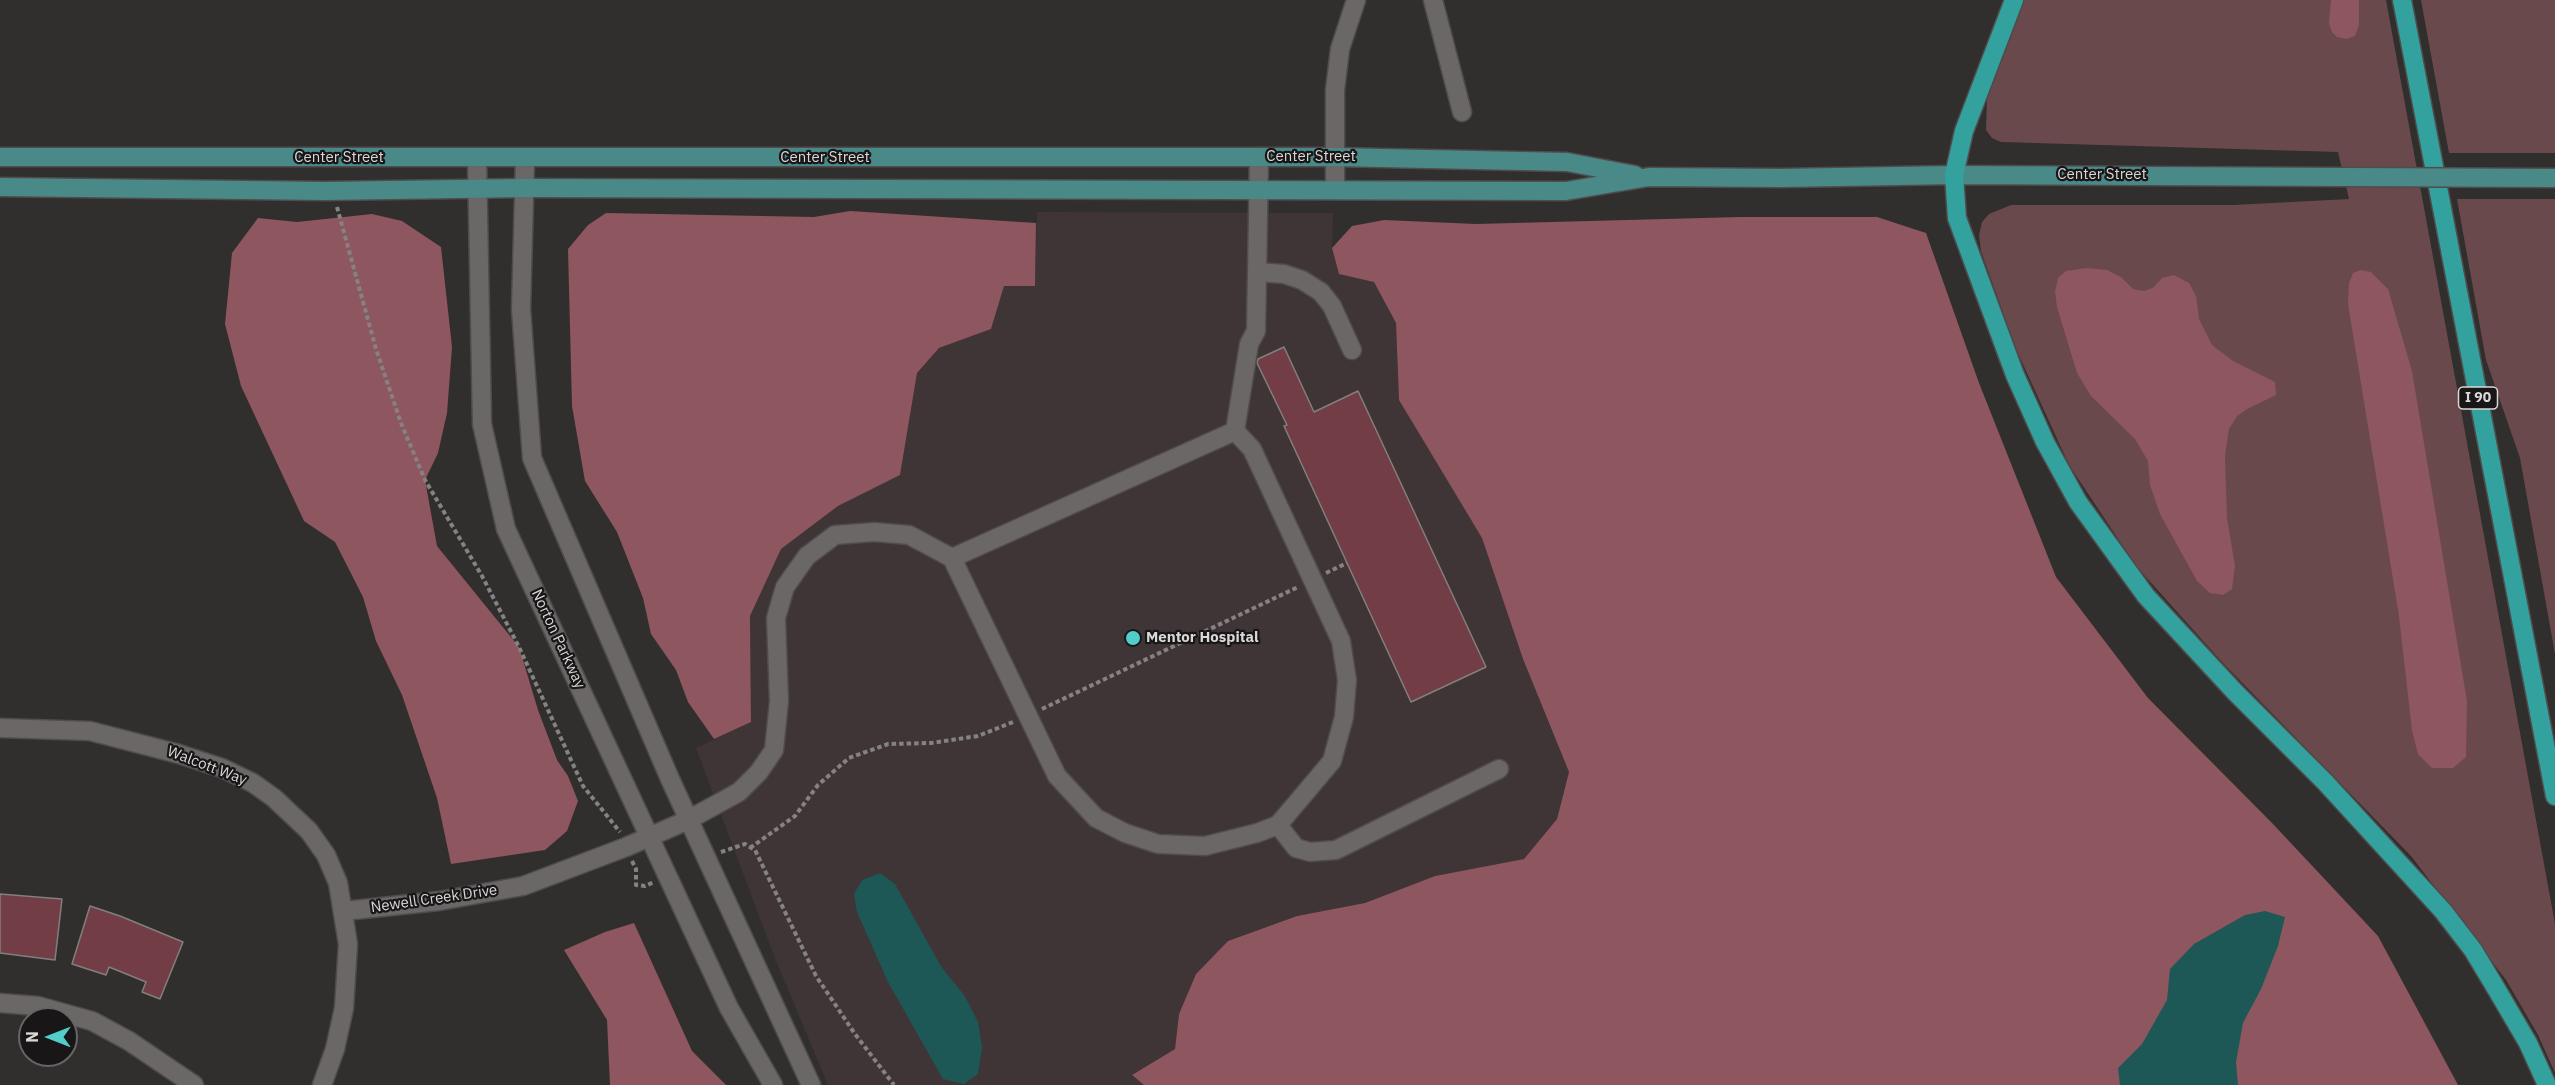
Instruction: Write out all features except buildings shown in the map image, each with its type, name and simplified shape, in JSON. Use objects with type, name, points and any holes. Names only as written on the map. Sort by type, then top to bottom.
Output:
[{"type":"highway","points":[[2014,0],[1964,131],[1954,175],[1957,218],[2015,375],[2045,442],[2078,502],[2146,596],[2235,692],[2333,790],[2443,911],[2474,950],[2528,1043],[2547,1085]]},
{"type":"highway","name":"I 90","points":[[2402,0],[2555,796]]},
{"type":"main road","name":"Center Street","points":[[0,157],[525,159],[1335,157],[1568,162],[1649,177]]},
{"type":"main road","points":[[324,159],[325,191]]},
{"type":"main road","name":"Center Street","points":[[0,187],[325,191],[524,188],[1566,191],[1649,177],[1781,178],[1954,175],[2555,178]]},
{"type":"street","points":[[1335,189],[1335,90],[1340,49],[1356,0]]},
{"type":"street","points":[[1433,0],[1462,112]]},
{"type":"street","points":[[1235,431],[1249,344],[1256,331],[1258,157]]},
{"type":"street","name":"Norton Parkway","points":[[477,159],[482,424],[506,530],[729,1008],[773,1085]]},
{"type":"street","points":[[525,159],[521,309],[532,458],[688,820],[811,1085]]},
{"type":"street","points":[[1257,273],[1284,274],[1302,280],[1322,292],[1332,306],[1352,350]]},
{"type":"street","points":[[1235,431],[1252,449],[1341,641],[1347,680],[1344,717],[1332,761],[1278,825],[1257,833],[1205,846],[1158,844],[1125,833],[1096,818],[1057,776],[952,558],[1235,431]]},
{"type":"street","name":"Newell Creek Drive","points":[[344,911],[439,901],[523,886],[627,847],[688,820],[740,792],[759,772],[774,750],[779,701],[776,618],[785,588],[807,556],[835,535],[874,532],[909,535],[952,558]]},
{"type":"street","name":"Walcott Way","points":[[0,728],[90,731],[211,765],[253,783],[274,798],[309,831],[326,855],[338,883],[344,911]]},
{"type":"street","points":[[1278,825],[1296,848],[1310,852],[1336,850],[1498,769]]},
{"type":"street","points":[[322,1085],[335,1049],[344,1008],[348,953],[344,911]]},
{"type":"street","points":[[0,1003],[38,1006],[92,1021],[129,1041],[194,1085]]},
{"type":"shaded area","points":[[2024,0],[2386,0],[2555,924],[2555,1073],[2538,1035],[2506,980],[2411,856],[2222,662],[2136,566],[2069,465],[2016,349],[1981,251],[1979,235],[1982,222],[1989,214],[2011,205],[2234,205],[2349,199],[2338,152],[2001,142],[1992,138],[1986,130],[1987,99]]},
{"type":"shaded area","points":[[2331,0],[2359,0],[2359,25],[2355,36],[2347,39],[2337,37],[2332,32],[2329,23]]},
{"type":"shaded area","points":[[2421,0],[2555,0],[2555,153],[2449,153]]},
{"type":"shaded area","points":[[2457,199],[2555,199],[2555,654],[2520,458],[2486,360]]},
{"type":"shaded area","points":[[850,211],[1036,223],[1035,286],[1004,286],[991,329],[939,348],[917,373],[900,475],[838,506],[781,549],[750,616],[751,722],[714,739],[688,702],[676,670],[651,634],[643,598],[617,532],[585,481],[572,406],[568,249],[588,225],[606,213],[814,217]]},
{"type":"shaded area","name":"Mentor Hospital","points":[[1037,212],[1333,213],[1332,248],[1339,273],[1374,281],[1396,323],[1399,400],[1482,538],[1523,659],[1569,772],[1557,819],[1524,859],[1435,876],[1365,903],[1297,916],[1228,941],[1196,974],[1179,1014],[1175,1049],[1132,1075],[1144,1085],[828,1085],[776,961],[696,748],[751,722],[750,616],[781,549],[838,506],[900,475],[917,373],[939,348],[991,329],[1004,286],[1035,286]]},
{"type":"shaded area","points":[[372,214],[402,221],[441,247],[452,347],[447,413],[438,453],[425,480],[437,546],[519,647],[538,710],[557,760],[568,776],[578,801],[567,831],[545,850],[451,864],[437,798],[402,695],[376,641],[363,597],[335,542],[304,521],[241,386],[225,324],[232,253],[258,218],[297,222]]},
{"type":"shaded area","points":[[1740,217],[1877,217],[1926,233],[1979,383],[2056,577],[2148,698],[2273,824],[2378,936],[2458,1085],[1144,1085],[1132,1075],[1175,1049],[1179,1014],[1196,974],[1228,941],[1297,916],[1365,903],[1435,876],[1524,859],[1557,819],[1569,772],[1523,659],[1482,538],[1399,400],[1396,323],[1374,282],[1339,274],[1332,248],[1352,226],[1384,220],[1476,224]]},
{"type":"shaded area","points":[[2086,268],[2107,270],[2121,277],[2133,289],[2144,291],[2153,288],[2162,278],[2174,275],[2189,283],[2196,296],[2199,319],[2212,345],[2233,361],[2275,382],[2276,395],[2237,416],[2229,429],[2225,455],[2227,518],[2235,566],[2232,589],[2223,595],[2210,593],[2197,581],[2160,514],[2150,485],[2148,461],[2135,439],[2091,396],[2077,373],[2057,307],[2055,292],[2058,278],[2066,271]]},
{"type":"shaded area","points":[[2361,270],[2371,272],[2388,289],[2412,371],[2467,701],[2466,757],[2453,768],[2432,768],[2418,754],[2412,731],[2399,616],[2348,304],[2349,283],[2353,273]]},
{"type":"shaded area","points":[[634,923],[692,1051],[726,1085],[610,1085],[607,1020],[564,950],[605,932]]},
{"type":"water","points":[[880,873],[895,884],[942,968],[964,995],[978,1022],[982,1047],[978,1074],[964,1084],[943,1079],[888,982],[857,912],[854,894],[862,880]]},
{"type":"water","points":[[2265,911],[2285,917],[2278,946],[2261,989],[2243,1023],[2236,1062],[2238,1085],[2120,1085],[2118,1068],[2142,1044],[2167,1000],[2170,969],[2194,944],[2245,915]]},
{"type":"place","name":"Mentor Hospital","points":[[1133,638]]}]
